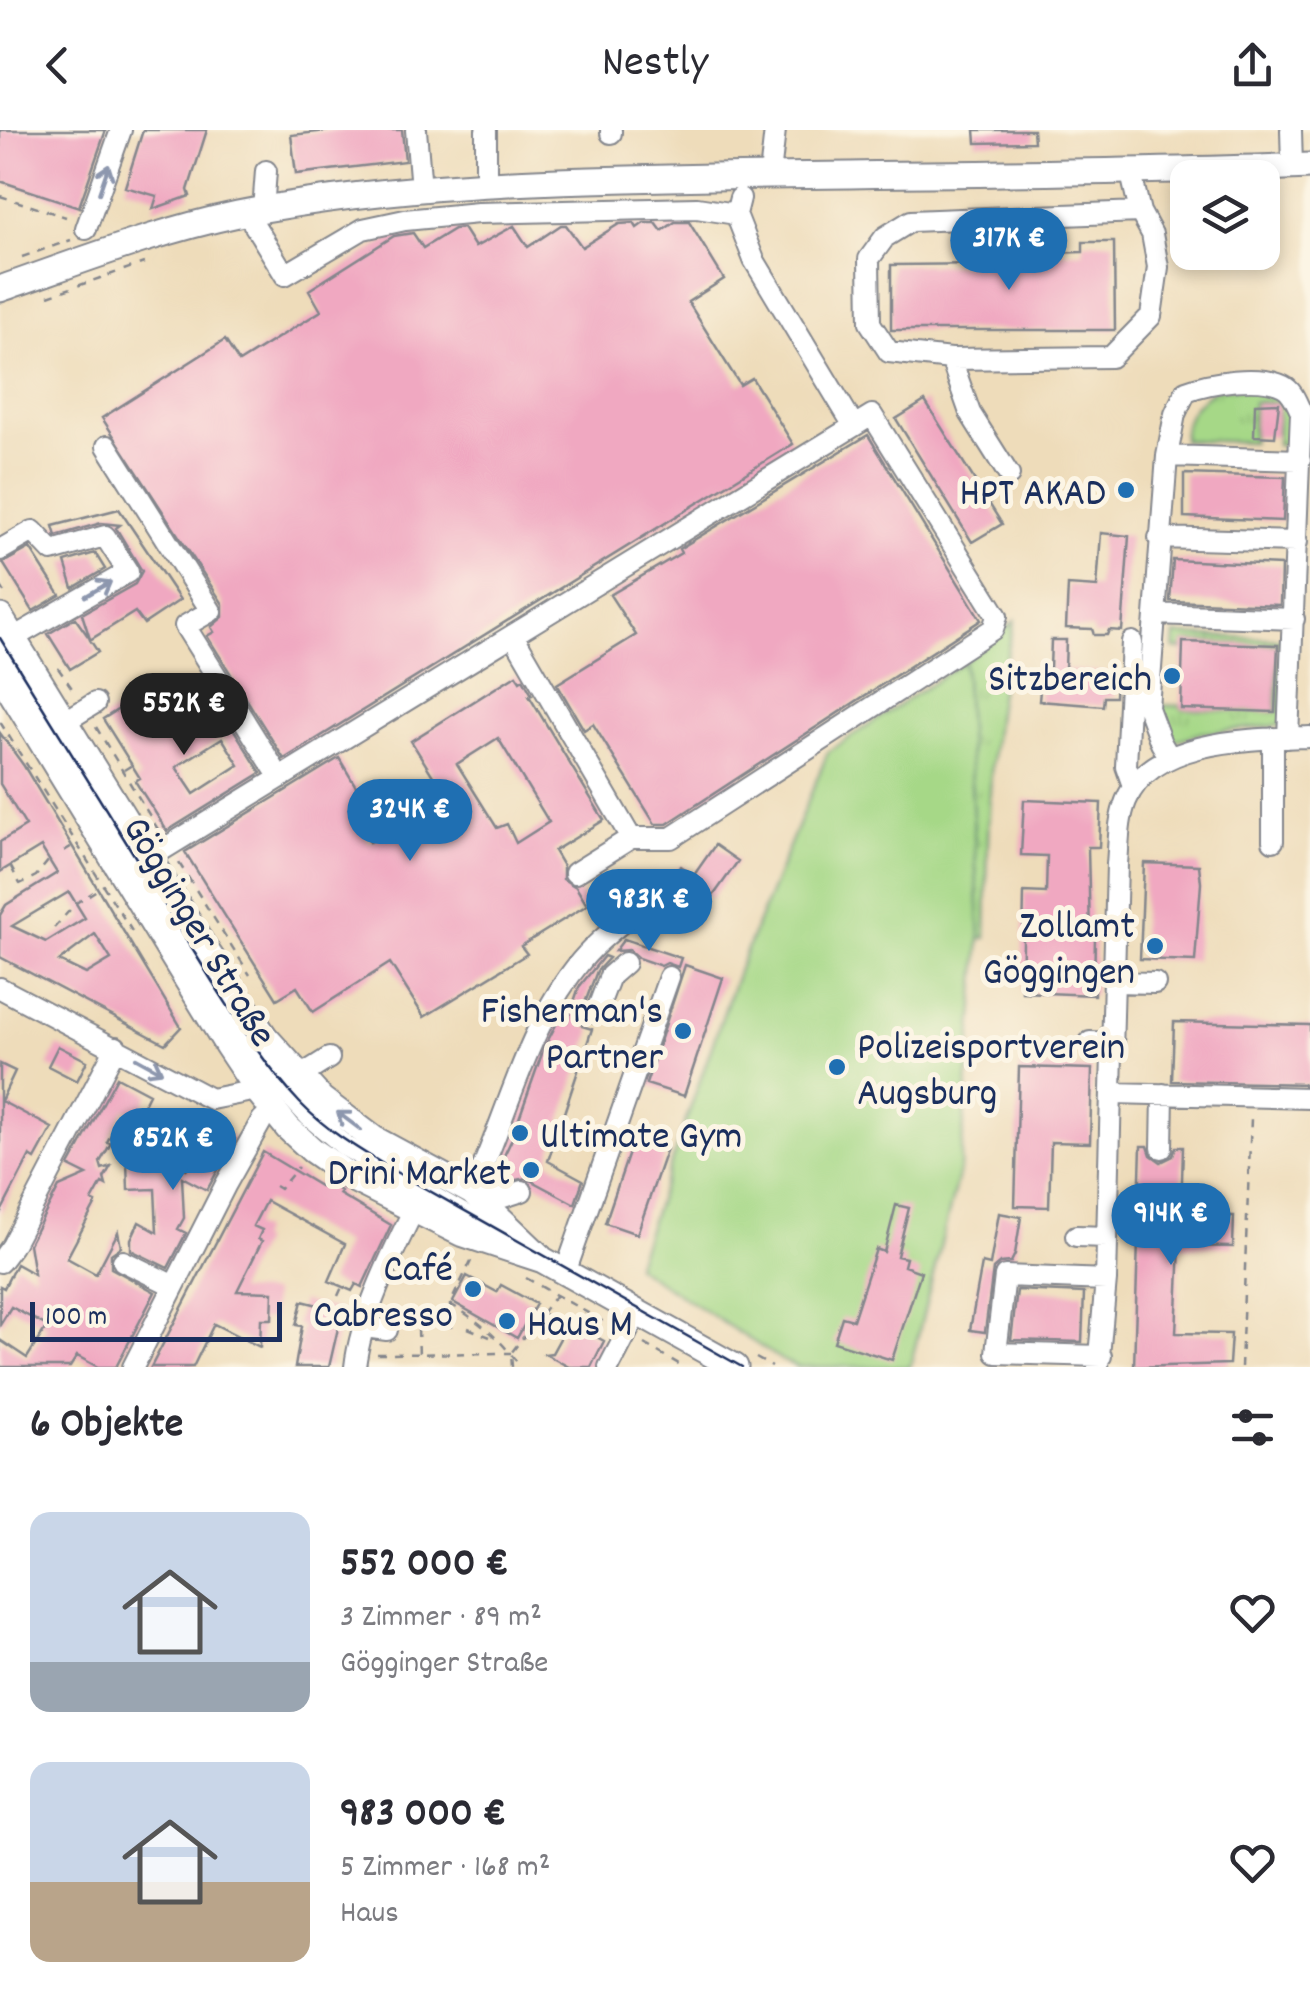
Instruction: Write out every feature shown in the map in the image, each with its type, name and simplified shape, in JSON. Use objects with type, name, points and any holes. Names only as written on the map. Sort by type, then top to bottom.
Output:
[{"type":"main road","points":[[0,289],[202,223],[255,211],[420,189],[770,174],[1301,166]]},
{"type":"main road","name":"Gögginger Straße","points":[[11,632],[81,712],[261,1032],[299,1077],[374,1140],[461,1233],[637,1313],[735,1367]]},
{"type":"main road","name":"Gögginger Straße","points":[[0,674],[264,1100],[312,1150],[355,1180],[479,1198],[555,1276]]},
{"type":"street","points":[[86,229],[121,130]]},
{"type":"street","points":[[416,130],[420,189]]},
{"type":"street","points":[[486,130],[486,184]]},
{"type":"street","points":[[770,174],[775,130]]},
{"type":"street","points":[[1291,130],[1301,166]]},
{"type":"street","points":[[1130,169],[1140,212],[1152,234],[1158,267],[1151,316],[1111,357],[951,359],[889,352],[870,323],[869,259],[885,237],[911,221],[1140,212]]},
{"type":"street","points":[[266,171],[255,211],[285,275],[364,229],[405,220],[478,212],[738,206],[754,260],[854,426]]},
{"type":"street","points":[[951,359],[970,413],[1010,475]]},
{"type":"street","points":[[1170,758],[1160,743],[1148,708],[1159,538],[1175,414],[1186,391],[1210,382],[1270,382],[1285,386],[1301,412],[1300,460],[1294,620],[1281,738],[1267,793],[1273,841]]},
{"type":"street","points":[[159,852],[872,415],[994,608],[997,616],[993,629],[671,838],[631,838],[576,873]]},
{"type":"street","points":[[108,446],[211,611],[185,626],[280,778]]},
{"type":"street","points":[[1168,456],[1300,460]]},
{"type":"street","points":[[0,550],[33,532],[52,551],[105,536],[128,572],[11,632],[208,984],[279,1084],[345,1146],[423,1190],[363,1360]]},
{"type":"street","points":[[1159,538],[1297,542]]},
{"type":"street","points":[[1154,614],[1294,620]]},
{"type":"street","points":[[512,635],[631,838]]},
{"type":"street","points":[[1132,642],[1126,766],[1133,786]]},
{"type":"street","points":[[1106,1280],[1005,1276],[996,1353],[1099,1362],[1106,1280],[1108,1237],[1120,822],[1133,786],[1170,758],[1207,746],[1310,737]]},
{"type":"street","points":[[522,1192],[479,1198],[526,1055],[552,1000],[583,958],[670,885]]},
{"type":"street","points":[[601,1005],[610,976],[625,963]]},
{"type":"street","points":[[555,1276],[630,1106],[651,1017],[669,977]]},
{"type":"street","points":[[1116,982],[1155,983]]},
{"type":"street","points":[[0,988],[211,1099],[264,1100],[262,1120],[133,1367]]},
{"type":"street","points":[[1090,1042],[1114,1043]]},
{"type":"street","points":[[0,1262],[116,1047]]},
{"type":"street","points":[[299,1077],[329,1058]]},
{"type":"street","points":[[1112,1093],[1310,1098]]},
{"type":"street","points":[[1162,1148],[1164,1094]]},
{"type":"street","points":[[1076,1236],[1108,1237]]},
{"type":"street","points":[[123,1261],[174,1286]]},
{"type":"street","points":[[609,1367],[637,1313]]},
{"type":"path","points":[[0,196],[66,217]]},
{"type":"path","points":[[0,585],[11,632]]},
{"type":"path","name":"Gögginger Straße","points":[[56,664],[81,712],[123,771],[159,852],[256,984]]},
{"type":"path","points":[[0,722],[136,937]]},
{"type":"path","points":[[123,771],[132,765]]},
{"type":"path","points":[[64,851],[76,844]]},
{"type":"path","points":[[11,868],[20,884],[36,876],[49,860]]},
{"type":"path","points":[[54,928],[76,903],[102,887]]},
{"type":"path","points":[[1242,1367],[1252,1096]]},
{"type":"path","points":[[275,1186],[280,1189],[312,1150]]},
{"type":"path","points":[[1126,1221],[1140,1222]]},
{"type":"path","points":[[451,1328],[450,1304],[476,1253]]},
{"type":"path","points":[[512,1367],[511,1353],[544,1314],[555,1276]]},
{"type":"path","points":[[338,1296],[342,1287]]},
{"type":"path","points":[[450,1304],[472,1317],[511,1353],[520,1367]]},
{"type":"path","points":[[538,1322],[553,1330],[558,1322],[544,1314]]},
{"type":"path","points":[[468,1328],[494,1338]]},
{"type":"path","points":[[418,1329],[419,1354]]},
{"type":"path","points":[[363,1360],[419,1354],[511,1353]]},
{"type":"green space","points":[[1216,388],[1273,390],[1292,403],[1294,446],[1277,445],[1278,403],[1253,402],[1252,442],[1183,440],[1192,410]]},
{"type":"green space","points":[[1015,621],[994,738],[986,938],[980,938],[964,662]]},
{"type":"green space","points":[[1175,635],[1284,639],[1284,725],[1201,733],[1172,742],[1161,705],[1276,712],[1278,645],[1184,642],[1183,649],[1174,649]]},
{"type":"green space","name":"Polizeisportverein Augsburg","points":[[964,662],[980,938],[960,1168],[910,1367],[798,1367],[635,1266],[740,966],[828,752]]},
{"type":"building","points":[[0,130],[106,130],[79,207],[0,181]]},
{"type":"building","points":[[143,130],[207,130],[188,190],[190,196],[153,209],[157,196],[125,187]]},
{"type":"building","points":[[402,130],[405,161],[296,174],[291,135]]},
{"type":"building","points":[[975,130],[1033,130],[1034,142],[976,143]]},
{"type":"building","points":[[675,222],[689,222],[724,279],[688,302],[740,385],[752,378],[793,444],[284,759],[207,636],[223,617],[223,604],[102,418],[225,340],[239,362],[321,311],[309,290],[394,236],[413,233],[423,248],[454,229],[463,228],[475,247],[514,226],[528,247],[566,225],[582,247],[619,224],[634,223],[637,228],[644,223],[656,223],[662,231]]},
{"type":"building","points":[[1083,242],[1114,242],[1115,330],[891,330],[891,265],[989,264],[988,254],[1083,252]]},
{"type":"building","points":[[925,401],[1002,524],[972,542],[896,419]]},
{"type":"building","points":[[1279,403],[1275,437],[1254,436],[1255,404]]},
{"type":"building","points":[[868,435],[981,620],[667,824],[655,824],[593,724],[584,730],[557,684],[636,635],[610,595]]},
{"type":"building","points":[[1184,474],[1285,477],[1283,521],[1184,517]]},
{"type":"building","points":[[119,509],[180,600],[144,624],[135,612],[90,640],[98,652],[70,669],[48,634],[75,618],[90,639],[82,614],[135,584],[142,571],[116,528],[120,525],[101,523],[56,536],[53,526]]},
{"type":"building","points":[[1101,533],[1129,536],[1122,631],[1094,635],[1092,629],[1066,628],[1068,585],[1097,587]]},
{"type":"building","points":[[30,548],[60,595],[33,611],[3,563]]},
{"type":"building","points":[[95,553],[105,569],[73,588],[65,562]]},
{"type":"building","points":[[1173,560],[1281,565],[1280,605],[1170,601]]},
{"type":"building","points":[[1051,640],[1066,640],[1065,670],[1116,673],[1115,697],[1104,697],[1103,706],[1039,701],[1042,668],[1050,668]]},
{"type":"building","points":[[1183,642],[1278,645],[1275,712],[1181,709]]},
{"type":"building","points":[[516,675],[520,681],[523,679],[532,695],[529,696],[604,820],[554,851],[563,866],[563,879],[576,887],[587,905],[521,946],[527,954],[424,1017],[390,963],[313,1012],[297,987],[277,999],[185,852],[339,758],[364,800],[349,809],[370,842],[445,795],[411,741]],"holes":[[[498,738],[549,822],[516,843],[507,824],[497,828],[457,764]]]},
{"type":"building","points":[[209,690],[261,773],[167,831],[103,719],[127,704],[144,731]],"holes":[[[222,738],[239,765],[194,794],[176,767]]]},
{"type":"building","points":[[0,733],[24,766],[181,1027],[165,1044],[0,957],[0,915],[6,905],[57,873],[41,847],[0,872],[0,842],[26,826],[0,784]],"holes":[[[69,892],[85,918],[46,942],[12,926]],[[95,934],[111,959],[86,974],[59,961]]]},
{"type":"building","points":[[1024,800],[1101,803],[1099,847],[1088,847],[1090,935],[1095,935],[1094,995],[1022,992],[1024,892],[1046,893],[1047,856],[1021,855]]},
{"type":"building","points":[[715,845],[738,861],[711,899],[692,885],[688,891],[683,888],[681,877],[674,872],[681,866],[694,875]]},
{"type":"building","points":[[1144,863],[1199,865],[1195,961],[1140,959]]},
{"type":"building","points":[[624,939],[681,958],[678,967],[667,963],[661,966],[638,958],[629,950],[615,951]]},
{"type":"building","points":[[604,956],[609,958],[597,971],[583,1008],[582,1026],[592,1029],[548,1161],[583,1180],[575,1204],[526,1178],[501,1183],[493,1179],[544,1048],[559,1019],[567,1022],[579,987]]},
{"type":"building","name":"Fisherman's Partner","points":[[685,965],[723,978],[684,1096],[646,1084]]},
{"type":"building","points":[[1174,1022],[1310,1025],[1310,1084],[1172,1081]]},
{"type":"building","points":[[58,1046],[87,1061],[77,1081],[48,1066]]},
{"type":"building","points":[[0,1064],[15,1071],[1,1101],[52,1128],[35,1159],[30,1156],[0,1214]]},
{"type":"building","points":[[1019,1067],[1092,1069],[1090,1143],[1051,1142],[1049,1207],[1015,1206]]},
{"type":"building","points":[[117,1077],[149,1094],[138,1116],[125,1109],[107,1142],[111,1143],[100,1162],[102,1169],[111,1166],[104,1178],[106,1185],[102,1183],[92,1201],[96,1203],[67,1258],[96,1274],[118,1232],[121,1247],[111,1254],[111,1268],[155,1292],[116,1367],[98,1367],[77,1356],[70,1367],[0,1367],[0,1340],[27,1358],[47,1326],[11,1307],[0,1325],[0,1286],[4,1288],[16,1264],[34,1274],[29,1244],[59,1187],[87,1175],[69,1166]]},
{"type":"building","points":[[210,1125],[235,1139],[207,1190],[182,1177],[184,1218],[178,1229],[186,1233],[168,1268],[131,1250],[131,1239],[139,1222],[157,1232],[155,1189],[128,1190],[127,1161],[186,1158],[186,1170]]},
{"type":"building","points":[[634,1138],[667,1148],[637,1234],[605,1223]]},
{"type":"building","points":[[1141,1146],[1148,1146],[1151,1155],[1161,1162],[1173,1156],[1176,1147],[1183,1147],[1181,1215],[1234,1216],[1233,1247],[1180,1246],[1176,1333],[1231,1334],[1229,1364],[1134,1367]]},
{"type":"building","points":[[263,1152],[320,1186],[324,1180],[341,1191],[339,1194],[391,1225],[362,1287],[356,1284],[352,1291],[329,1281],[345,1244],[266,1201],[253,1226],[262,1230],[258,1239],[262,1241],[237,1291],[273,1292],[272,1319],[261,1319],[260,1347],[214,1324],[193,1367],[151,1367]]},
{"type":"building","points":[[896,1205],[909,1208],[897,1256],[906,1258],[904,1266],[921,1272],[892,1360],[834,1342],[842,1317],[853,1320],[876,1249],[884,1252]]},
{"type":"building","points":[[999,1213],[1021,1217],[1015,1254],[1011,1262],[1000,1263],[993,1269],[985,1332],[970,1330],[982,1263],[990,1265]]},
{"type":"building","name":"Haus M","points":[[467,1276],[497,1292],[501,1285],[536,1304],[517,1338],[453,1302]]},
{"type":"building","points":[[1017,1290],[1084,1293],[1082,1342],[1011,1340]]},
{"type":"building","points":[[302,1301],[342,1311],[329,1367],[295,1367],[302,1326],[296,1325]]},
{"type":"building","points":[[569,1322],[604,1341],[591,1367],[569,1367],[545,1354],[552,1353]]},
{"type":"tram line","points":[[0,638],[232,1013],[300,1103],[334,1132],[396,1172],[742,1367]]},
{"type":"place","name":"HPT AKAD","points":[[1126,490]]},
{"type":"place","name":"Sitzbereich","points":[[1172,676]]},
{"type":"place","name":"Zollamt Göggingen","points":[[1155,946]]},
{"type":"place","name":"Fisherman's Partner","points":[[683,1031]]},
{"type":"place","name":"Polizeisportverein Augsburg","points":[[837,1067]]},
{"type":"place","name":"Ultimate Gym","points":[[520,1133]]},
{"type":"place","name":"Drini Market","points":[[531,1170]]},
{"type":"place","name":"Café Cabresso","points":[[473,1289]]},
{"type":"place","name":"Haus M","points":[[507,1321]]}]
